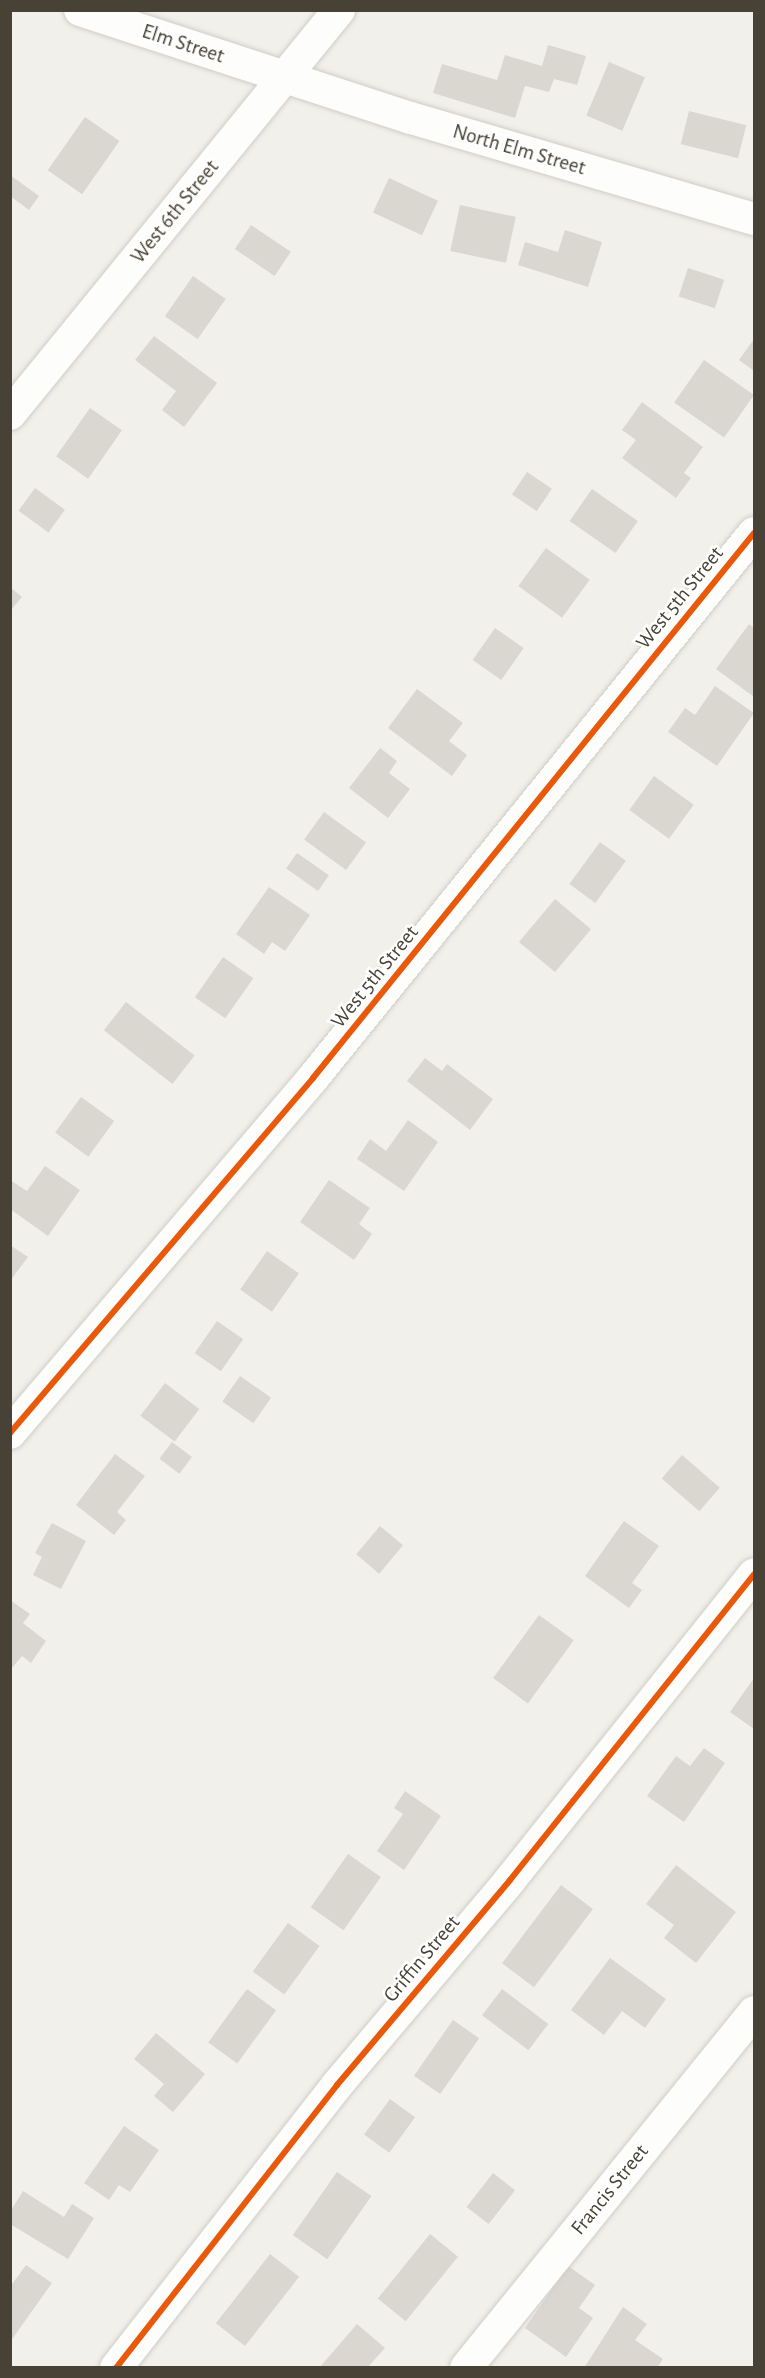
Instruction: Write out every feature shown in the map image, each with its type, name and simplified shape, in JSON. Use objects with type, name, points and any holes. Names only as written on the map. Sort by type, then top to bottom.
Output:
[{"type":"street","name":"Elm Street","points":[[80,10],[285,77]]},
{"type":"street","name":"West 6th Street","points":[[10,414],[339,10]]},
{"type":"street","name":"North Elm Street","points":[[285,77],[754,219]]},
{"type":"street","name":"West 5th Street","points":[[10,1433],[313,1078],[754,533]]},
{"type":"street","name":"Griffin Street","points":[[116,2367],[337,2085],[745,1604],[754,1574]]},
{"type":"street","name":"Francis Street","points":[[472,2366],[754,2012]]},
{"type":"building","points":[[548,45],[586,56],[577,85],[554,79],[549,92],[525,86],[515,118],[433,93],[442,64],[497,80],[505,55],[542,66]]},
{"type":"building","points":[[609,62],[645,77],[622,131],[586,115]]},
{"type":"building","points":[[689,111],[746,125],[738,158],[681,144]]},
{"type":"building","points":[[85,117],[119,141],[82,194],[48,170]]},
{"type":"building","points":[[10,175],[39,196],[29,210],[10,196]]},
{"type":"building","points":[[389,178],[438,201],[422,235],[373,212]]},
{"type":"building","points":[[460,205],[516,217],[506,263],[450,251]]},
{"type":"building","points":[[251,225],[291,252],[275,276],[235,249]]},
{"type":"building","points":[[565,230],[602,242],[588,287],[518,265],[525,242],[558,252]]},
{"type":"building","points":[[688,268],[724,280],[715,308],[679,297]]},
{"type":"building","points":[[193,276],[226,299],[198,339],[165,316]]},
{"type":"building","points":[[154,336],[217,383],[184,427],[162,410],[176,391],[135,360]]},
{"type":"building","points":[[754,339],[754,371],[739,360]]},
{"type":"building","points":[[704,360],[754,395],[724,438],[674,403]]},
{"type":"building","points":[[642,402],[703,447],[684,473],[691,478],[676,498],[622,458],[636,440],[622,430]]},
{"type":"building","points":[[90,408],[122,430],[88,479],[56,456]]},
{"type":"building","points":[[527,472],[552,489],[537,511],[512,494]]},
{"type":"building","points":[[35,488],[65,510],[48,532],[19,511]]},
{"type":"building","points":[[592,489],[638,521],[616,553],[570,521]]},
{"type":"building","points":[[546,548],[590,580],[562,618],[518,586]]},
{"type":"building","points":[[10,587],[22,597],[10,611]]},
{"type":"building","points":[[749,624],[754,628],[754,697],[716,669]]},
{"type":"building","points":[[495,628],[524,648],[501,680],[473,660]]},
{"type":"building","points":[[715,686],[754,713],[717,766],[668,732],[685,708],[695,715]]},
{"type":"building","points":[[417,689],[463,723],[449,741],[467,755],[452,776],[388,728]]},
{"type":"building","points":[[380,748],[397,761],[389,773],[410,789],[388,818],[349,788]]},
{"type":"building","points":[[654,776],[694,805],[669,839],[629,810]]},
{"type":"building","points":[[324,812],[366,843],[346,870],[304,840]]},
{"type":"building","points":[[600,842],[626,861],[595,903],[569,884]]},
{"type":"building","points":[[297,853],[329,875],[318,891],[286,869]]},
{"type":"building","points":[[269,887],[310,915],[285,951],[272,942],[264,954],[236,934]]},
{"type":"building","points":[[555,899],[591,929],[555,972],[519,942]]},
{"type":"building","points":[[223,957],[253,978],[225,1018],[195,997]]},
{"type":"building","points":[[126,1002],[195,1056],[172,1084],[104,1030]]},
{"type":"building","points":[[425,1058],[442,1071],[447,1064],[493,1099],[470,1130],[407,1081]]},
{"type":"building","points":[[81,1097],[114,1121],[88,1157],[55,1133]]},
{"type":"building","points":[[408,1120],[438,1142],[404,1191],[357,1159],[370,1139],[386,1151]]},
{"type":"building","points":[[45,1166],[80,1190],[48,1236],[10,1209],[10,1180],[27,1191]]},
{"type":"building","points":[[329,1180],[370,1208],[359,1224],[372,1234],[354,1260],[300,1222]]},
{"type":"building","points":[[10,1245],[28,1257],[10,1281]]},
{"type":"building","points":[[267,1251],[299,1273],[272,1312],[240,1290]]},
{"type":"building","points":[[217,1321],[243,1339],[221,1371],[195,1353]]},
{"type":"building","points":[[240,1376],[271,1398],[253,1423],[222,1401]]},
{"type":"building","points":[[165,1383],[199,1409],[175,1442],[140,1416]]},
{"type":"building","points":[[172,1442],[192,1457],[179,1474],[159,1459]]},
{"type":"building","points":[[115,1454],[145,1476],[117,1512],[126,1520],[114,1535],[76,1505]]},
{"type":"building","points":[[682,1455],[720,1488],[699,1511],[662,1478]]},
{"type":"building","points":[[624,1521],[659,1546],[632,1583],[642,1590],[629,1608],[585,1576]]},
{"type":"building","points":[[52,1523],[86,1541],[61,1589],[33,1575],[42,1557],[35,1553]]},
{"type":"building","points":[[380,1526],[403,1545],[379,1574],[356,1554]]},
{"type":"building","points":[[10,1600],[30,1614],[23,1623],[46,1641],[31,1663],[22,1656],[12,1668]]},
{"type":"building","points":[[539,1615],[574,1640],[528,1703],[493,1678]]},
{"type":"building","points":[[754,1678],[754,1729],[730,1712]]},
{"type":"building","points":[[704,1748],[725,1763],[684,1822],[647,1796],[676,1756],[690,1766]]},
{"type":"building","points":[[405,1791],[441,1816],[404,1870],[377,1851],[403,1814],[394,1808]]},
{"type":"building","points":[[348,1854],[381,1877],[343,1930],[311,1907]]},
{"type":"building","points":[[676,1865],[736,1912],[696,1963],[664,1938],[674,1925],[646,1904]]},
{"type":"building","points":[[561,1885],[593,1909],[534,1987],[502,1963]]},
{"type":"building","points":[[288,1923],[320,1946],[284,1994],[253,1972]]},
{"type":"building","points":[[610,1958],[666,1999],[645,2028],[622,2011],[604,2035],[571,2010]]},
{"type":"building","points":[[247,1989],[276,2010],[237,2064],[208,2042]]},
{"type":"building","points":[[502,1989],[548,2024],[528,2050],[482,2015]]},
{"type":"building","points":[[453,2020],[479,2038],[440,2094],[414,2076]]},
{"type":"building","points":[[156,2033],[205,2074],[173,2112],[154,2096],[164,2084],[134,2059]]},
{"type":"building","points":[[390,2099],[415,2117],[389,2153],[364,2135]]},
{"type":"building","points":[[124,2126],[159,2150],[130,2192],[119,2185],[109,2200],[84,2183]]},
{"type":"building","points":[[337,2172],[371,2196],[327,2259],[293,2235]]},
{"type":"building","points":[[493,2173],[515,2190],[489,2224],[467,2207]]},
{"type":"building","points":[[23,2191],[64,2217],[72,2204],[94,2218],[68,2259],[10,2224],[10,2212]]},
{"type":"building","points":[[430,2234],[458,2257],[406,2321],[378,2299]]},
{"type":"building","points":[[270,2254],[299,2277],[245,2346],[216,2323]]},
{"type":"building","points":[[26,2265],[52,2283],[10,2342],[10,2287]]},
{"type":"building","points":[[568,2266],[595,2285],[579,2308],[593,2318],[566,2357],[525,2328]]},
{"type":"building","points":[[623,2307],[647,2324],[635,2340],[663,2359],[657,2368],[584,2368]]},
{"type":"building","points":[[357,2324],[385,2348],[367,2368],[319,2368]]},
{"type":"cycle path","points":[[10,1433],[313,1078],[754,533]]},
{"type":"cycle path","points":[[116,2368],[337,2085],[510,1880],[754,1574]]}]
